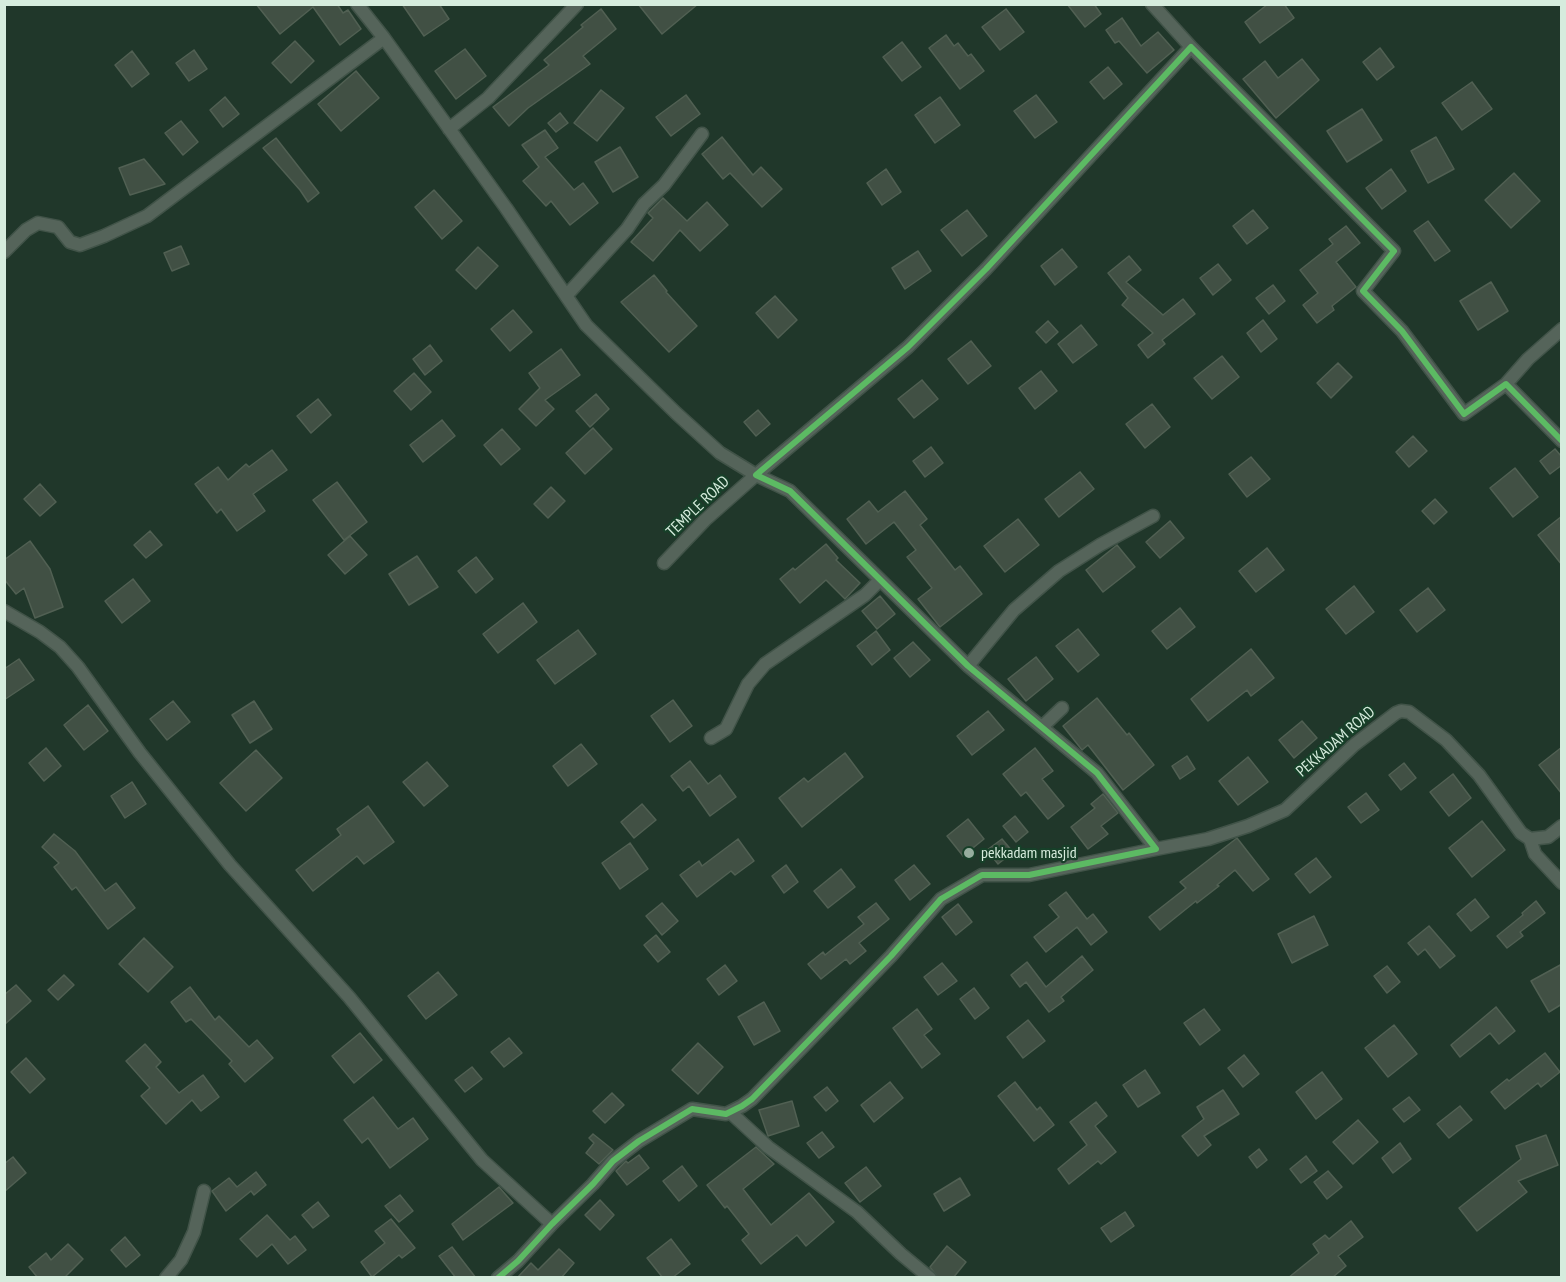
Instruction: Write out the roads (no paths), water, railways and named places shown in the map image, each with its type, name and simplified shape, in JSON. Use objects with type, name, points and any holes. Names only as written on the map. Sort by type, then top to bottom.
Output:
[{"type":"street","points":[[357,4],[449,129],[586,325],[720,453],[756,475],[790,490],[968,666],[1097,773],[1156,849],[1029,875],[982,875],[940,899],[891,956],[752,1099],[730,1112],[692,1109],[666,1123],[613,1161],[518,1261],[498,1278]]},
{"type":"street","points":[[449,129],[488,98],[577,4]]},
{"type":"street","points":[[1152,4],[1191,47],[1394,251],[1363,291],[1402,331],[1464,414],[1506,384],[1528,359],[1562,329]]},
{"type":"street","points":[[4,252],[26,230],[38,224],[58,227],[70,242],[80,245],[147,216],[384,38]]},
{"type":"street","name":"TEMPLE ROAD","points":[[664,563],[705,520],[908,347],[987,269],[1191,47]]},
{"type":"street","points":[[566,296],[627,229],[644,204],[664,185],[702,134]]},
{"type":"street","points":[[1506,384],[1562,441]]},
{"type":"street","points":[[968,666],[1014,610],[1059,571],[1153,516]]},
{"type":"street","points":[[711,738],[726,729],[748,684],[765,664],[865,595],[880,580]]},
{"type":"street","points":[[4,611],[53,642],[78,667],[140,753],[230,865],[349,997],[482,1160],[552,1224]]},
{"type":"street","points":[[1042,727],[1062,708]]},
{"type":"street","name":"PEKKADAM ROAD","points":[[1156,849],[1208,838],[1248,826],[1285,810],[1354,745],[1401,711],[1409,712],[1446,740],[1479,774],[1521,834],[1530,839]]},
{"type":"street","points":[[1562,826],[1548,837],[1530,839],[1535,854],[1562,883]]},
{"type":"street","points":[[730,1112],[768,1147],[857,1212],[930,1278]]},
{"type":"street","points":[[166,1278],[181,1260],[194,1232],[204,1191]]},
{"type":"place","name":"pekkadam masjid","points":[[969,853]]}]
